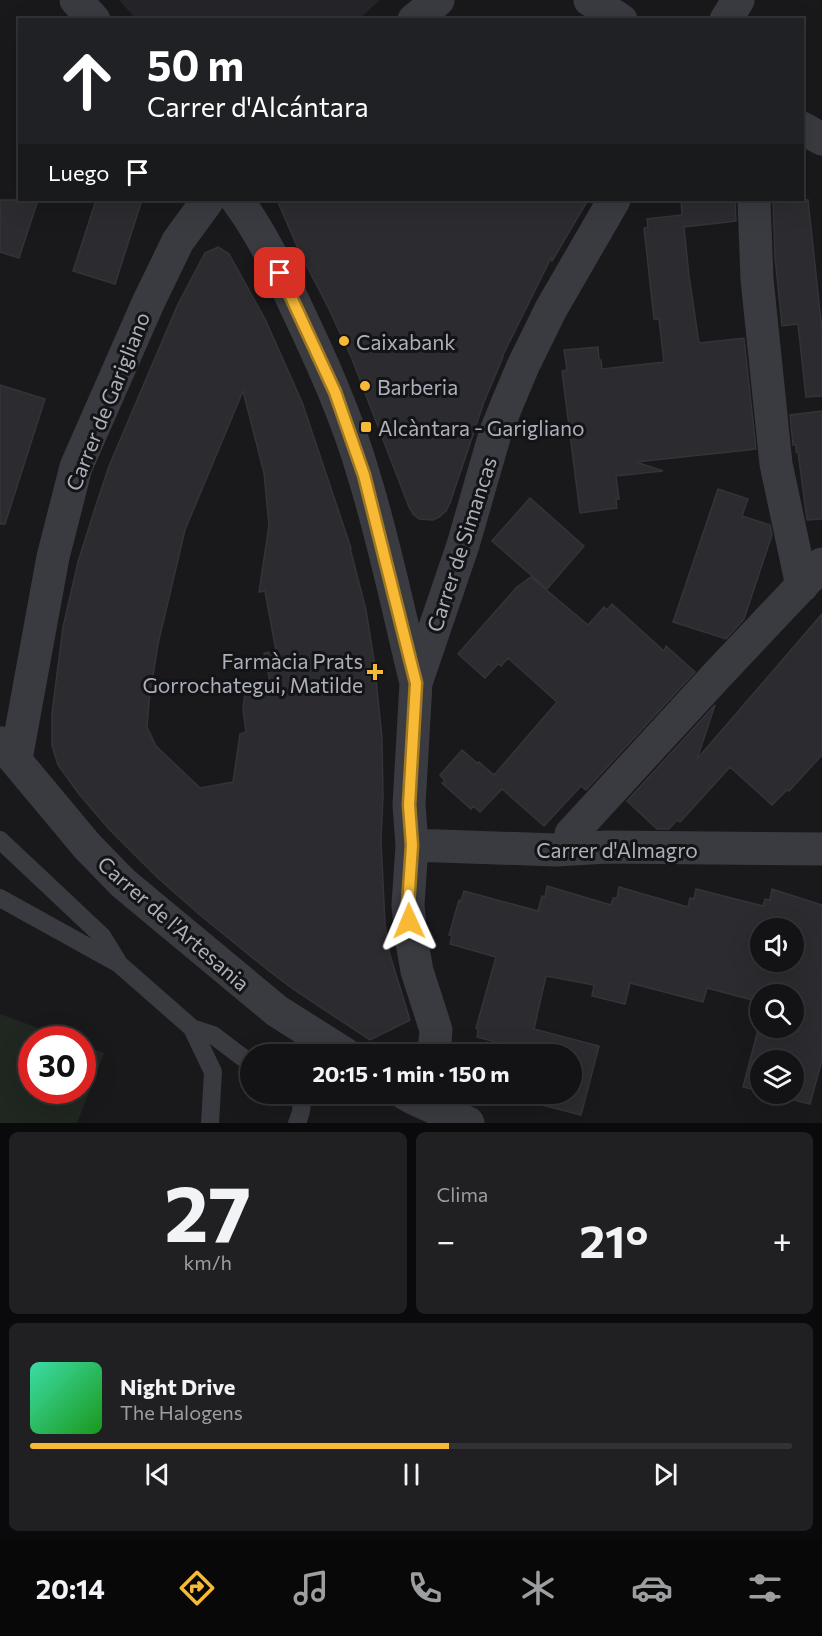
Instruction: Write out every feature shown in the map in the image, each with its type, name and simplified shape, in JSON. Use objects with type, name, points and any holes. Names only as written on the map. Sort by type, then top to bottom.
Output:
[{"type":"street","points":[[76,0],[92,18]]},
{"type":"street","points":[[416,18],[438,0]]},
{"type":"street","points":[[590,0],[618,18]]},
{"type":"street","points":[[727,18],[738,0]]},
{"type":"street","points":[[804,129],[822,139]]},
{"type":"street","name":"Carrer de Garigliano","points":[[5,756],[76,467],[148,303],[178,241],[207,201]]},
{"type":"street","points":[[238,201],[246,211],[288,288],[335,392],[364,475],[416,683]]},
{"type":"street","name":"Carrer de Simancas","points":[[435,1044],[436,1030],[417,971],[408,905],[412,845],[409,805],[416,683],[463,545],[495,434],[507,404],[551,309],[613,201]]},
{"type":"street","points":[[571,834],[812,575],[776,465],[757,279],[754,201]]},
{"type":"street","name":"Carrer de l'Artesania","points":[[5,756],[123,883],[277,1011],[329,1044]]},
{"type":"street","name":"Carrer d'Almagro","points":[[412,845],[556,850],[607,847],[822,849]]},
{"type":"street","points":[[416,1104],[468,1123]]},
{"type":"lane","points":[[0,840],[102,936],[119,964]]},
{"type":"lane","points":[[0,898],[119,964],[192,1028],[213,1035],[240,1055]]},
{"type":"lane","points":[[192,1028],[213,1072],[210,1123]]},
{"type":"lane","points":[[297,1123],[301,1104]]},
{"type":"shaded area","points":[[119,0],[380,0],[360,18],[135,18]]},
{"type":"shaded area","points":[[0,1014],[33,1026],[18,1026],[18,1104],[84,1104],[77,1123],[0,1123]]},
{"type":"shaded area","points":[[96,1050],[104,1053],[96,1074]]},
{"type":"building","points":[[0,200],[38,201],[19,258],[0,252]]},
{"type":"building","points":[[808,200],[822,330],[822,396],[806,397],[798,324],[782,326],[775,257],[773,201]]},
{"type":"building","points":[[96,201],[142,201],[115,284],[73,271]]},
{"type":"building","points":[[277,201],[587,201],[552,261],[551,258],[502,357],[484,402],[450,503],[439,517],[433,520],[419,519],[409,507],[352,359]]},
{"type":"building","points":[[681,201],[735,201],[736,221],[684,227],[699,343],[744,338],[756,449],[636,462],[663,471],[616,476],[619,499],[616,499],[617,508],[580,513],[562,371],[567,370],[564,350],[598,347],[602,369],[664,362],[659,319],[654,319],[644,228],[648,227],[647,219],[682,215]]},
{"type":"building","points":[[218,247],[229,254],[265,319],[302,402],[351,548],[366,610],[382,738],[381,840],[385,924],[390,955],[410,1020],[370,1040],[269,971],[158,878],[108,828],[79,794],[58,765],[52,746],[52,713],[63,627],[78,562],[109,466],[178,304],[205,253]],"holes":[[[243,391],[264,473],[269,525],[259,592],[265,591],[276,651],[264,653],[270,682],[246,686],[243,709],[246,732],[240,734],[233,782],[200,788],[156,746],[147,727],[149,702],[158,644],[185,530]]]},
{"type":"building","points":[[0,385],[45,399],[5,524],[0,524]]},
{"type":"building","points":[[822,411],[822,519],[807,520],[798,452],[796,452],[796,445],[793,445],[790,415]]},
{"type":"building","points":[[718,489],[748,499],[742,516],[770,525],[772,535],[744,619],[726,639],[673,622]]},
{"type":"building","points":[[530,498],[584,546],[547,589],[492,541]]},
{"type":"building","points":[[531,577],[588,625],[604,607],[607,610],[612,604],[664,651],[666,646],[695,672],[586,790],[581,786],[544,826],[502,789],[480,812],[473,806],[471,809],[442,783],[445,781],[440,775],[462,750],[494,775],[557,702],[508,658],[501,666],[498,664],[485,678],[458,654],[517,587]]},
{"type":"building","points":[[822,614],[822,755],[789,791],[787,790],[772,805],[730,767],[680,822],[677,820],[669,829],[657,829],[627,801],[715,705],[697,759]]},
{"type":"building","points":[[547,886],[611,905],[613,898],[617,898],[619,887],[688,907],[690,898],[694,899],[696,889],[763,906],[765,899],[770,900],[772,889],[822,905],[822,1060],[810,1104],[804,1102],[804,1050],[753,1050],[756,1038],[804,1038],[804,984],[750,984],[750,999],[707,988],[703,1002],[630,983],[625,1004],[592,996],[594,985],[546,976],[534,1029],[599,1046],[581,1115],[538,1104],[582,1104],[582,1044],[503,1044],[477,1037],[478,1029],[476,1028],[496,957],[450,944],[452,936],[449,935],[459,900],[461,901],[464,891],[538,911],[542,896],[545,897]]},
{"type":"building","points":[[750,1060],[750,1089],[743,1087]]},
{"type":"place","name":"Caixabank","points":[[344,341]]},
{"type":"place","name":"Barberia","points":[[365,386]]},
{"type":"place","name":"Alcàntara - Garigliano","points":[[366,427]]},
{"type":"place","name":"Farmàcia Prats Gorrochategui, Matilde","points":[[375,672]]},
{"type":"route","points":[[280,273],[335,392],[364,475],[416,683],[409,805],[412,845],[409,921]]}]
